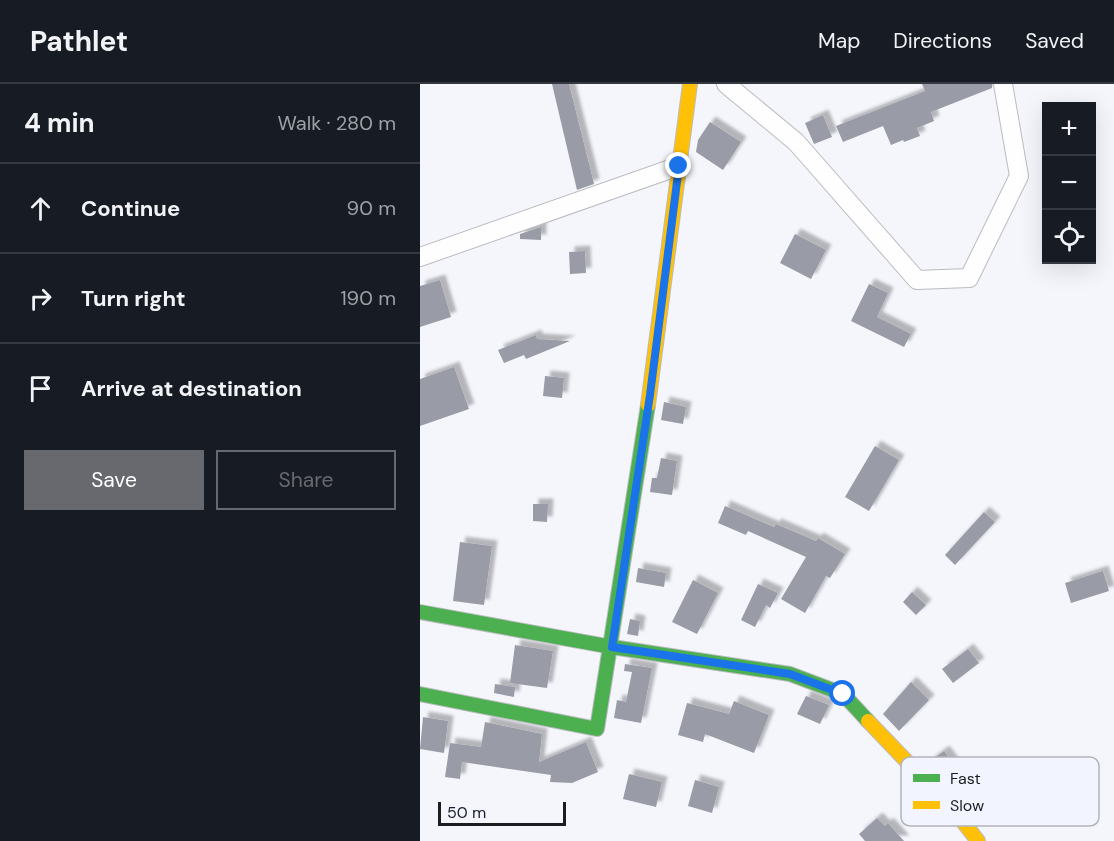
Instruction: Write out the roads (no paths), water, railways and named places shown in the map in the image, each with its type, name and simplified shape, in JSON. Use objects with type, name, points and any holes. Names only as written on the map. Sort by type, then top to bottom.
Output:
[{"type":"street","points":[[420,694],[597,729],[612,647],[650,395],[690,84]]},
{"type":"street","points":[[726,84],[796,142],[917,280],[969,278],[1019,176],[1003,84]]},
{"type":"street","points":[[420,257],[679,166]]},
{"type":"street","points":[[420,612],[612,647],[790,674],[843,694],[903,757]]},
{"type":"street","points":[[966,826],[978,841]]}]
